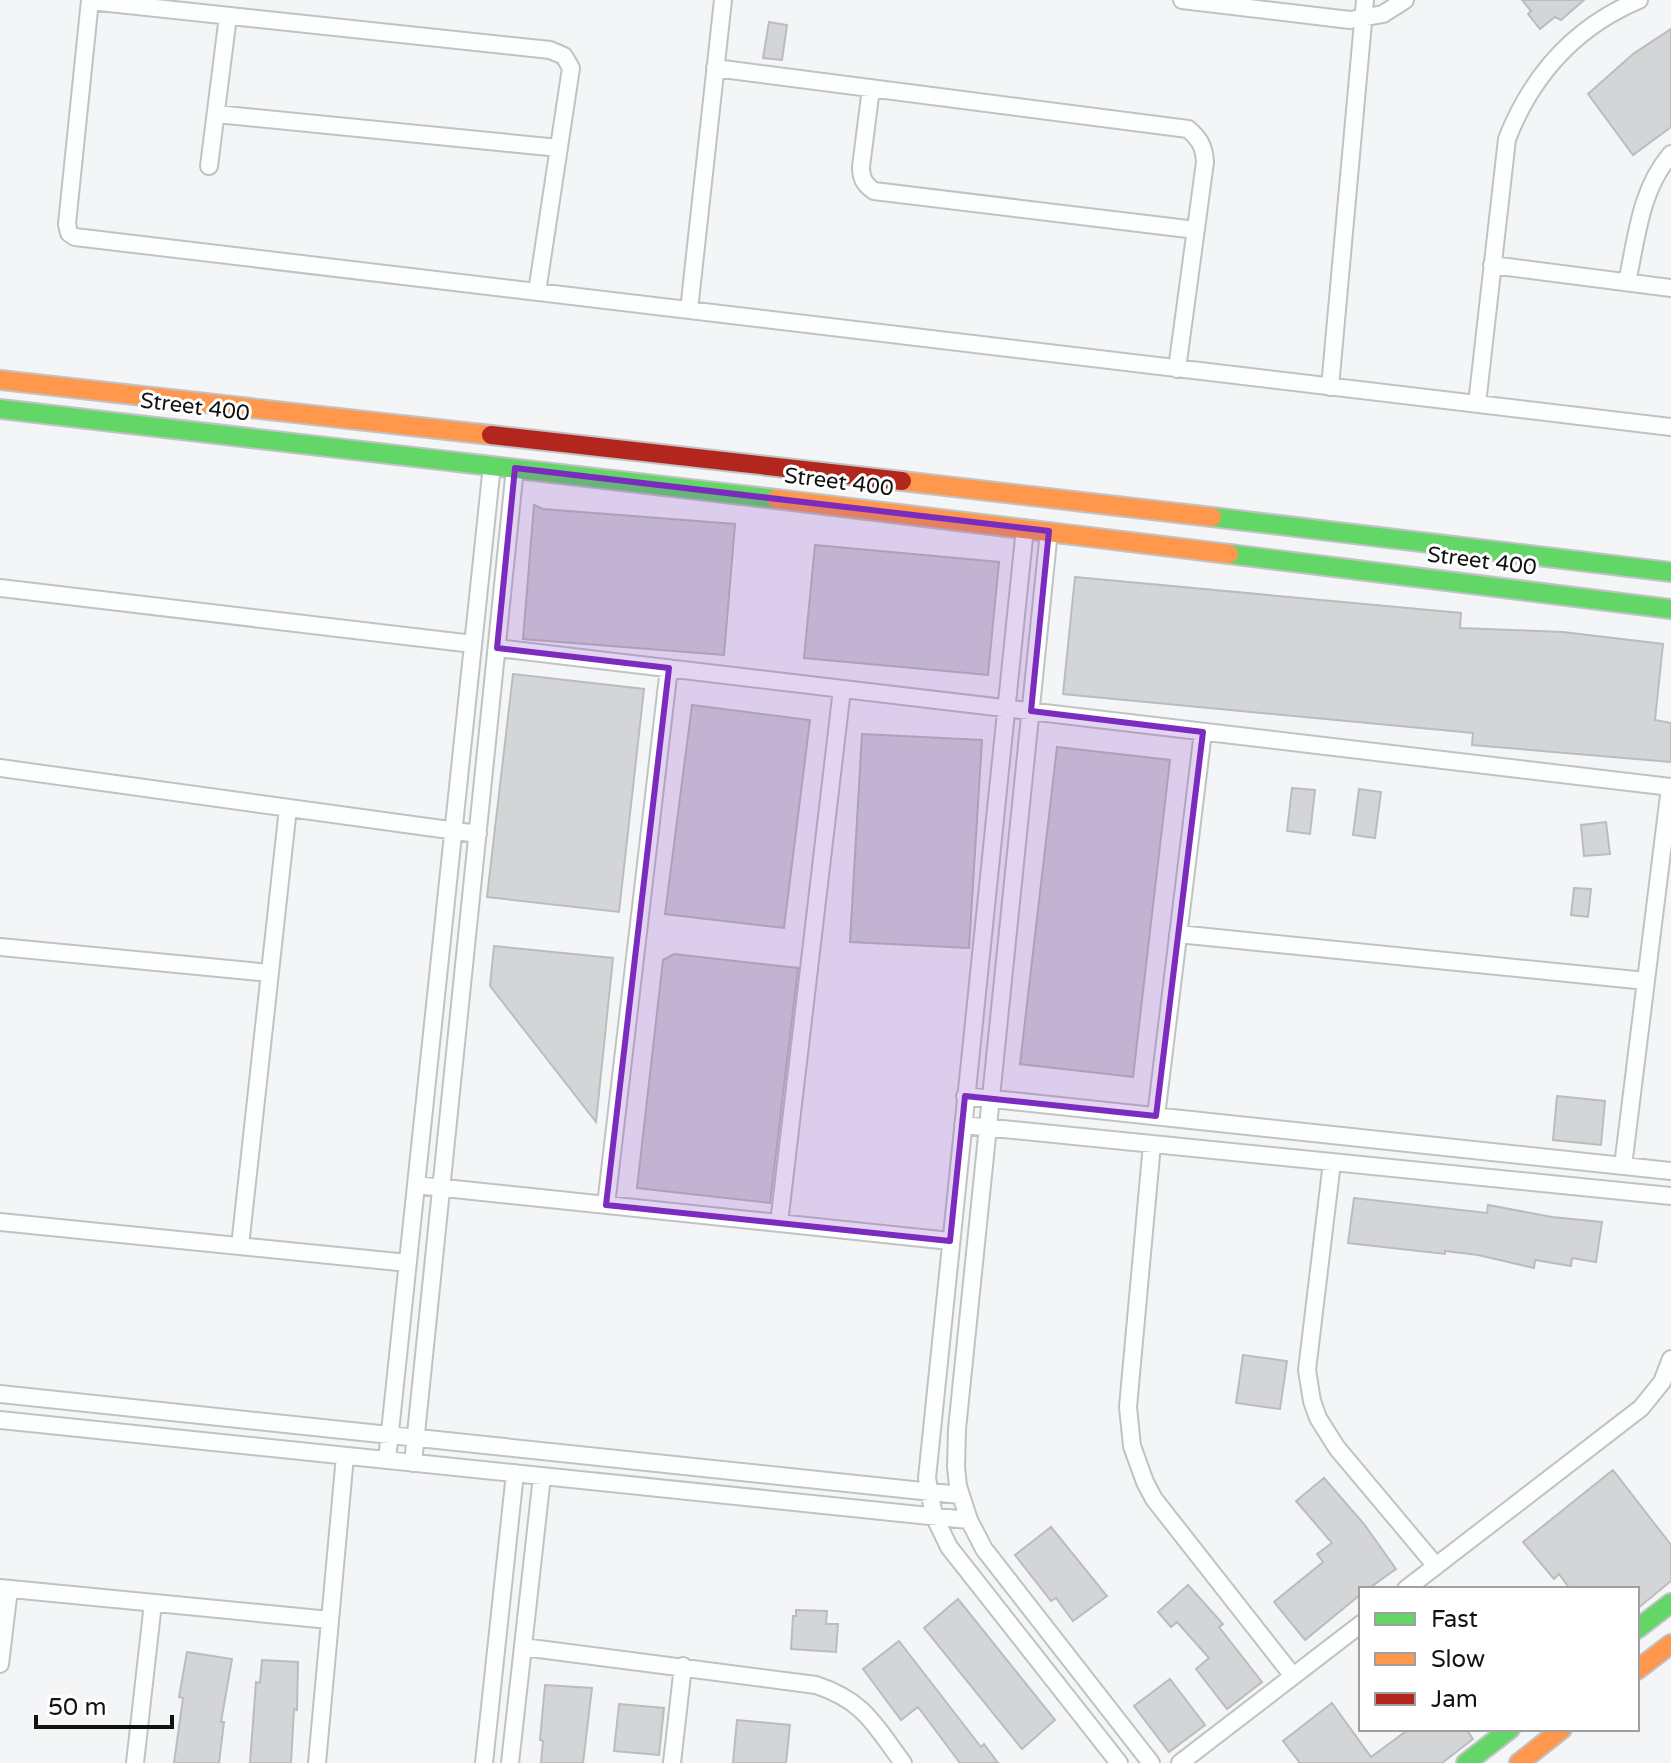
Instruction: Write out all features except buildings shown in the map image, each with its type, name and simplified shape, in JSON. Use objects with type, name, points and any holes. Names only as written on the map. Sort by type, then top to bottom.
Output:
[{"type":"street","points":[[537,292],[571,68],[558,52],[90,0],[67,224],[72,235],[537,292],[1177,369],[1671,427]]},
{"type":"street","points":[[689,310],[723,0]]},
{"type":"street","points":[[1182,0],[1365,19],[1383,14],[1405,0]]},
{"type":"street","points":[[1330,387],[1365,0]]},
{"type":"street","points":[[1477,404],[1507,139],[1533,86],[1564,48],[1602,19],[1639,0]]},
{"type":"street","points":[[209,166],[228,16]]},
{"type":"street","points":[[715,68],[1188,129],[1199,138],[1204,150],[1177,369]]},
{"type":"street","points":[[871,88],[861,176],[874,191],[1196,230]]},
{"type":"street","points":[[216,114],[559,148]]},
{"type":"street","points":[[1627,282],[1646,193],[1656,172],[1671,154]]},
{"type":"street","points":[[1492,265],[1671,288]]},
{"type":"street","name":"Street 400","points":[[0,380],[1029,495],[1671,572]]},
{"type":"street","points":[[59,415],[63,387]]},
{"type":"street","name":"Street 400","points":[[0,409],[1025,528],[1671,609]]},
{"type":"street","points":[[387,1460],[492,465]]},
{"type":"street","points":[[413,1463],[515,468]]},
{"type":"street","points":[[1029,495],[928,1459],[929,1492],[939,1532],[965,1570],[1119,1763]]},
{"type":"street","points":[[1049,531],[956,1449],[960,1495],[968,1520],[984,1549],[1151,1763]]},
{"type":"street","points":[[0,588],[473,644]]},
{"type":"street","points":[[497,648],[1670,787],[1623,1166]]},
{"type":"street","points":[[606,1205],[669,668]]},
{"type":"street","points":[[779,1223],[842,689]]},
{"type":"street","points":[[1156,1116],[1203,732]]},
{"type":"street","points":[[0,768],[478,834]]},
{"type":"street","points":[[240,1246],[288,808]]},
{"type":"street","points":[[1178,934],[1646,981]]},
{"type":"street","points":[[0,947],[270,973]]},
{"type":"street","points":[[965,1096],[1671,1171]]},
{"type":"street","points":[[963,1125],[1671,1196]]},
{"type":"street","points":[[1152,1144],[1129,1397],[1132,1446],[1145,1482],[1159,1506],[1293,1676]]},
{"type":"street","points":[[1332,1162],[1307,1355],[1312,1401],[1326,1434],[1436,1566]]},
{"type":"street","points":[[416,1185],[950,1241]]},
{"type":"street","points":[[0,1222],[408,1263]]},
{"type":"street","points":[[1409,1587],[1641,1408],[1666,1383],[1671,1359]]},
{"type":"street","points":[[0,1394],[960,1495]]},
{"type":"street","points":[[0,1420],[968,1520]]},
{"type":"street","points":[[317,1763],[345,1456]]},
{"type":"street","points":[[484,1763],[515,1473]]},
{"type":"street","points":[[510,1763],[542,1476]]},
{"type":"street","points":[[0,1664],[4,1589],[330,1620]]},
{"type":"street","points":[[135,1763],[153,1603]]},
{"type":"street","points":[[1639,1627],[1671,1603]]},
{"type":"street","points":[[1180,1763],[1359,1626]]},
{"type":"street","points":[[1639,1668],[1671,1644]]},
{"type":"street","points":[[523,1647],[799,1681],[842,1693],[856,1702],[903,1763]]},
{"type":"street","points":[[672,1763],[683,1666]]},
{"type":"street","points":[[1466,1763],[1507,1731]]},
{"type":"street","points":[[1519,1763],[1559,1731]]},
{"type":"highlighted area","points":[[515,468],[1049,531],[1031,711],[1203,732],[1156,1116],[965,1096],[950,1241],[606,1205],[669,668],[497,648]]},
{"type":"traffic: fast","points":[[0,409],[776,499]]},
{"type":"traffic: fast","points":[[1212,517],[1671,572]]},
{"type":"traffic: fast","points":[[1229,554],[1671,609]]},
{"type":"traffic: fast","points":[[1639,1627],[1671,1603]]},
{"type":"traffic: fast","points":[[1466,1763],[1507,1731]]},
{"type":"traffic: slow","points":[[0,380],[491,435]]},
{"type":"traffic: slow","points":[[902,481],[1212,517]]},
{"type":"traffic: slow","points":[[776,499],[1229,554]]},
{"type":"traffic: slow","points":[[1639,1668],[1671,1644]]},
{"type":"traffic: slow","points":[[1519,1763],[1559,1731]]},
{"type":"traffic: jam","points":[[491,435],[902,481]]}]
